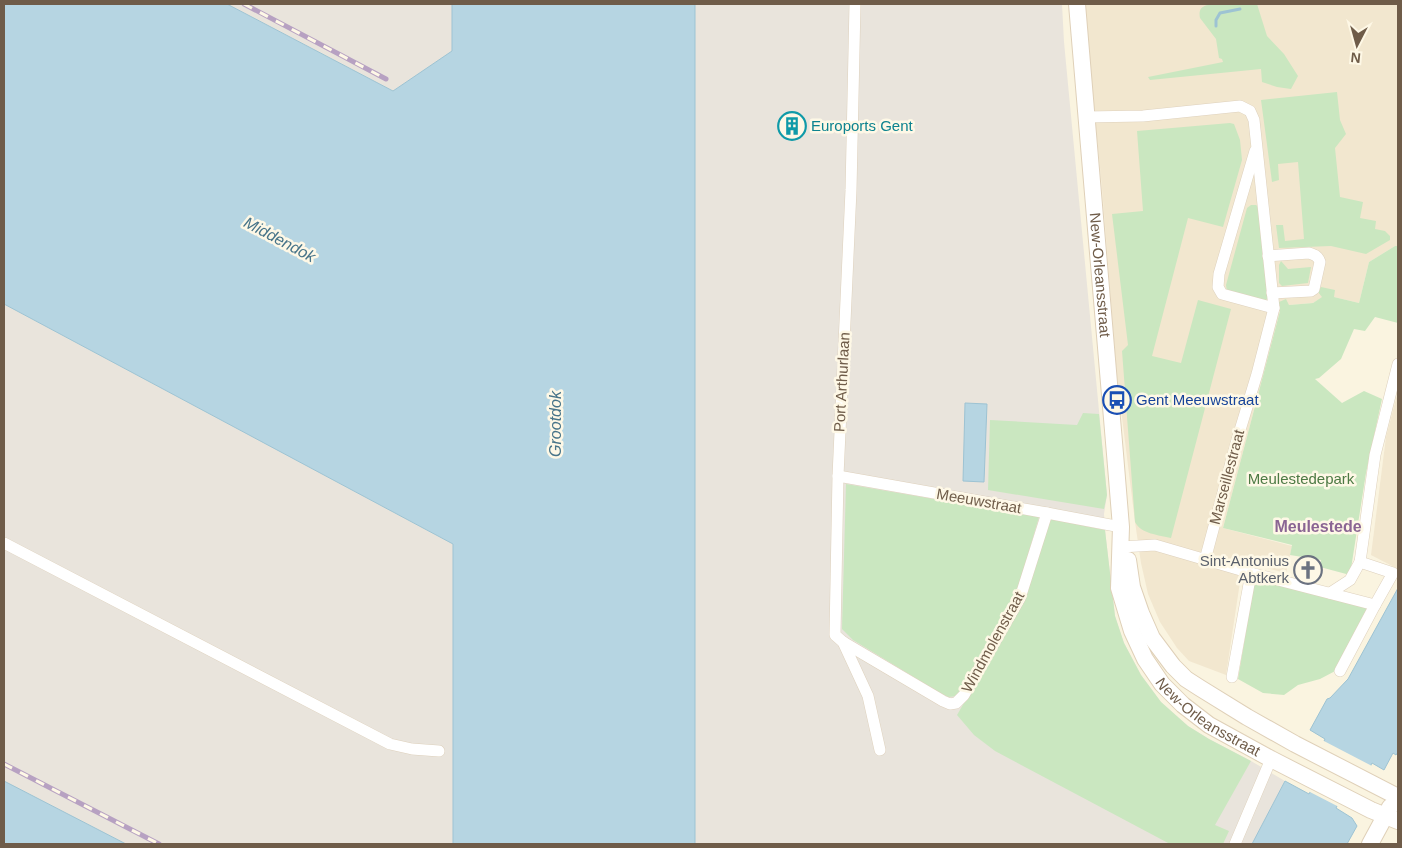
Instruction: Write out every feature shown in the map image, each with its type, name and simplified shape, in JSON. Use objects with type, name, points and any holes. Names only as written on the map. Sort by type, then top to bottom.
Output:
[{"type":"main road","name":"New-Orleansstraat","points":[[1076,4],[1121,527],[1119,588],[1132,632],[1145,659],[1162,684],[1209,725],[1271,759],[1392,819]]},
{"type":"main road","name":"New-Orleansstraat","points":[[1121,547],[1128,560],[1132,587],[1152,638],[1173,666],[1186,679],[1247,717],[1298,745],[1364,780],[1397,794]]},
{"type":"main road","points":[[1370,844],[1392,819],[1397,794]]},
{"type":"street","name":"Port Arthurlaan","points":[[855,4],[851,190],[838,476],[835,635],[843,642],[868,696],[880,750]]},
{"type":"street","name":"Marseillestraat","points":[[1086,118],[1143,116],[1240,106],[1250,112],[1254,120],[1274,308],[1205,560]]},
{"type":"street","name":"Marseillestraat","points":[[1256,147],[1219,274],[1218,286],[1222,294],[1274,308]]},
{"type":"street","points":[[1241,197],[1256,194],[1262,198]]},
{"type":"street","points":[[1268,256],[1309,254],[1315,255],[1319,258],[1320,262],[1316,286],[1313,289],[1272,293]]},
{"type":"street","points":[[1332,593],[1350,580],[1360,562],[1375,455],[1398,364]]},
{"type":"street","name":"Meeuwstraat","points":[[838,476],[1121,527]]},
{"type":"street","name":"Windmolenstraat","points":[[843,642],[943,701],[950,704],[956,703],[964,695],[1020,598],[1047,513]]},
{"type":"street","points":[[4,542],[390,744],[412,749],[439,751]]},
{"type":"street","points":[[1121,547],[1155,545],[1251,573],[1375,605]]},
{"type":"street","points":[[1340,671],[1396,568],[1360,562]]},
{"type":"street","points":[[1232,677],[1251,573]]},
{"type":"street","points":[[1235,844],[1271,759]]},
{"type":"shaded area","points":[[227,4],[452,4],[452,51],[393,91]]},
{"type":"shaded area","points":[[695,4],[1062,4],[1107,495],[1104,514],[1105,530],[1115,616],[1124,643],[1141,675],[1161,702],[1188,726],[1285,781],[1252,844],[695,844]]},
{"type":"shaded area","points":[[1084,4],[1398,4],[1398,246],[1369,262],[1359,303],[1334,297],[1323,297],[1313,303],[1289,305],[1279,302],[1280,311],[1223,528],[1292,546],[1286,573],[1243,562],[1226,675],[1189,661],[1177,648],[1160,622],[1148,594],[1141,563],[1117,377],[1102,188]]},
{"type":"shaded area","points":[[4,304],[453,544],[453,844],[126,844],[4,781]]},
{"type":"shaded area","points":[[1398,391],[1398,569],[1371,555],[1386,437]]},
{"type":"green space","points":[[1221,4],[1257,4],[1267,36],[1284,54],[1298,76],[1291,89],[1262,82],[1261,69],[1150,80],[1148,77],[1223,62],[1219,58],[1216,39],[1200,18],[1202,7]]},
{"type":"green space","points":[[1337,92],[1340,120],[1346,134],[1335,148],[1340,197],[1363,202],[1360,218],[1376,221],[1375,229],[1385,231],[1390,236],[1390,240],[1366,254],[1331,246],[1279,248],[1276,225],[1283,225],[1285,241],[1304,239],[1298,162],[1278,164],[1279,180],[1272,182],[1261,100]]},
{"type":"green space","points":[[1234,124],[1240,140],[1242,160],[1223,227],[1188,218],[1152,356],[1181,363],[1198,300],[1231,309],[1171,538],[1146,532],[1135,522],[1122,351],[1128,345],[1112,214],[1143,211],[1137,131]]},
{"type":"green space","points":[[1251,205],[1256,205],[1260,208],[1268,299],[1260,302],[1227,292],[1226,285],[1247,208]]},
{"type":"green space","name":"Meulestedepark","points":[[1398,246],[1398,323],[1375,317],[1365,331],[1354,329],[1341,359],[1319,378],[1315,379],[1342,403],[1364,391],[1382,399],[1366,473],[1350,575],[1320,567],[1321,560],[1290,555],[1292,545],[1223,528],[1280,311],[1279,302],[1286,299],[1289,305],[1313,303],[1322,297],[1318,292],[1321,287],[1335,290],[1334,297],[1359,303],[1369,262]]},
{"type":"green space","points":[[1281,261],[1288,269],[1311,267],[1308,283],[1282,286],[1279,283],[1279,265]]},
{"type":"green space","points":[[1083,413],[1099,414],[1107,495],[1104,509],[988,490],[990,420],[1077,425]]},
{"type":"green space","points":[[846,484],[1039,517],[1015,599],[957,696],[948,697],[940,693],[853,640],[842,629]]},
{"type":"green space","points":[[1050,519],[1105,530],[1115,616],[1124,643],[1141,675],[1161,702],[1188,726],[1251,761],[1215,825],[1229,831],[1223,844],[1170,844],[995,751],[974,735],[957,715],[1024,599]]},
{"type":"green space","points":[[1255,577],[1367,608],[1368,611],[1339,669],[1320,679],[1298,685],[1284,695],[1263,693],[1238,679]]},
{"type":"water","points":[[4,4],[227,4],[393,91],[452,51],[452,4],[695,4],[695,844],[453,844],[453,544],[4,304]]},
{"type":"water","points":[[965,403],[987,404],[984,482],[963,481]]},
{"type":"water","points":[[1398,588],[1398,752],[1396,755],[1393,753],[1384,770],[1372,763],[1369,769],[1359,765],[1336,808],[1352,818],[1357,826],[1347,844],[1252,844],[1285,781],[1309,794],[1333,750],[1322,745],[1325,739],[1310,730],[1327,699],[1348,679]]},
{"type":"water","points":[[4,781],[126,844],[4,844]]},
{"type":"pier","points":[[1322,740],[1372,766],[1369,771],[1361,768],[1339,807],[1308,791],[1329,751],[1320,746]]},
{"type":"waterway","points":[[1216,26],[1216,20],[1220,13],[1240,9]]},
{"type":"railway","points":[[244,4],[386,79]]},
{"type":"railway","points":[[4,764],[159,844]]},
{"type":"place","name":"Euroports Gent","points":[[792,126]]},
{"type":"place","name":"Gent Meeuwstraat","points":[[1117,400]]},
{"type":"place","name":"Sint-Antonius Abtkerk","points":[[1308,570]]},
{"type":"district","name":"Meulestede","points":[[1318,526]]},
{"type":"water label","name":"Middendok","points":[[280,239]]},
{"type":"water label","name":"Grootdok","points":[[555,424]]}]
